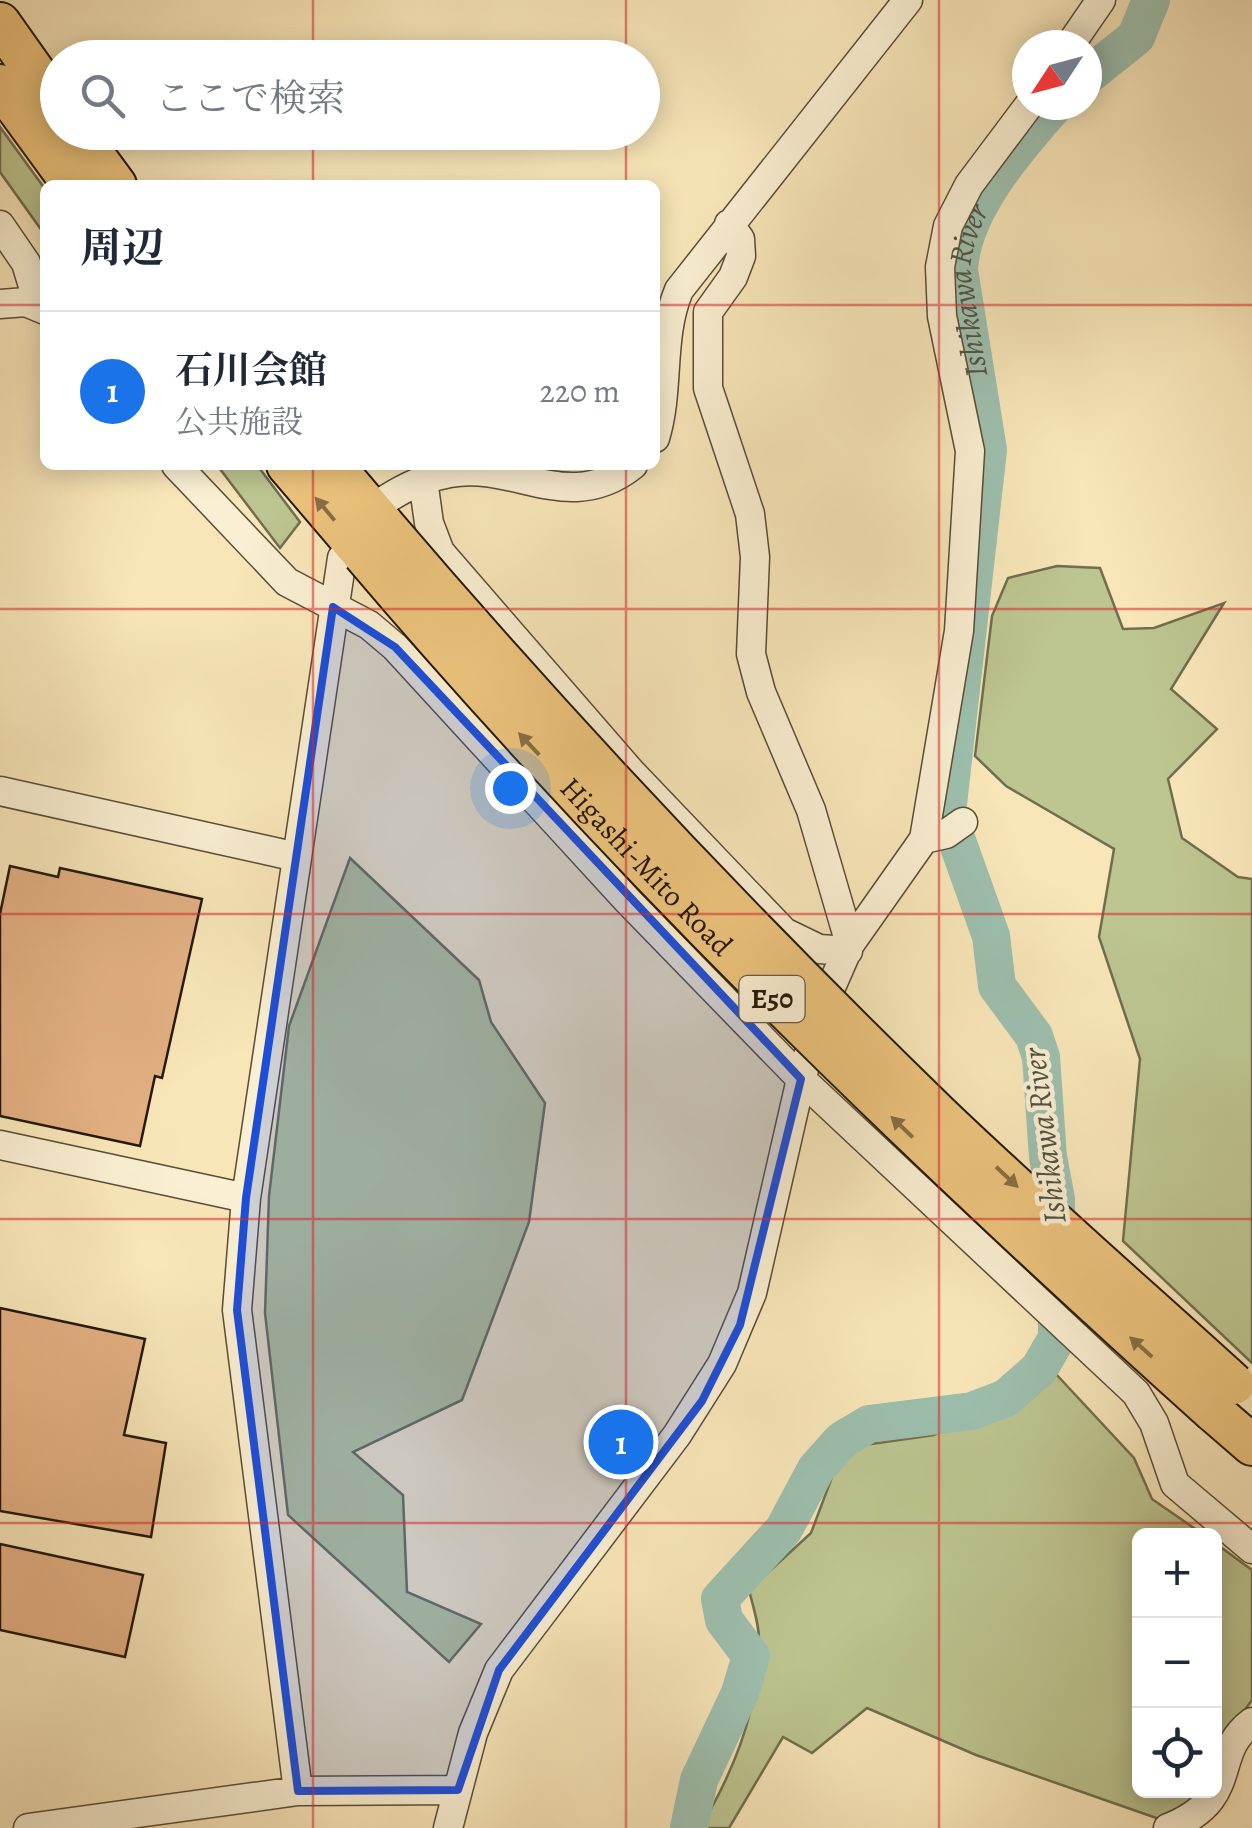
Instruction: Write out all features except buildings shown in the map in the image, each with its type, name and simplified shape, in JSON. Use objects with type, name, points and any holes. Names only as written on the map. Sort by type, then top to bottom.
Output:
[{"type":"highway","points":[[0,23],[40,80]]},
{"type":"highway","points":[[0,85],[40,140]]},
{"type":"highway","points":[[47,150],[69,180]]},
{"type":"highway","points":[[91,150],[112,180]]},
{"type":"highway","name":"Higashi-Mito Road","points":[[293,470],[368,534]]},
{"type":"highway","name":"Higashi-Mito Road","points":[[336,470],[368,534],[514,728],[702,930],[993,1213],[1233,1399],[1252,1445]]},
{"type":"street","points":[[660,422],[668,317],[678,290],[908,0]]},
{"type":"street","points":[[1080,30],[1100,0]]},
{"type":"street","points":[[448,1828],[473,1733],[499,1670],[678,1436],[722,1364],[752,1294],[802,1079],[825,1001],[849,947],[945,832],[936,792],[959,630],[970,451],[942,316],[940,267],[948,226],[969,185],[1018,120]]},
{"type":"street","points":[[729,224],[740,238],[741,256],[733,277],[708,312],[708,388],[750,514],[755,557],[750,654],[761,692],[811,810],[849,947]]},
{"type":"street","points":[[0,225],[26,264],[40,302]]},
{"type":"street","points":[[0,304],[40,308]]},
{"type":"street","points":[[181,470],[286,582],[369,625],[394,647],[628,901],[802,1079],[1024,1292],[1098,1357],[1145,1408],[1175,1484],[1252,1549]]},
{"type":"street","points":[[298,1791],[238,1310],[246,1198],[333,608],[368,534],[423,480],[453,472],[568,488],[592,487],[623,470]]},
{"type":"street","points":[[423,480],[428,523],[440,552],[630,770],[784,932],[819,949],[849,947]]},
{"type":"street","points":[[0,791],[297,857]]},
{"type":"street","points":[[0,1145],[246,1198]]},
{"type":"street","points":[[1168,1828],[1205,1807],[1218,1792],[1229,1750],[1252,1722]]},
{"type":"street","points":[[28,1828],[298,1791],[458,1790]]},
{"type":"highlighted area","points":[[333,607],[395,647],[801,1079],[740,1325],[702,1401],[499,1670],[458,1790],[298,1791],[237,1310],[246,1198]]},
{"type":"green space","points":[[0,127],[40,182],[40,228],[0,172]]},
{"type":"green space","points":[[221,470],[261,470],[300,522],[280,548]]},
{"type":"green space","points":[[1057,566],[1100,568],[1123,629],[1154,628],[1224,603],[1171,689],[1217,729],[1168,779],[1182,838],[1238,877],[1252,879],[1252,1363],[1123,1241],[1140,1059],[1099,937],[1114,849],[1006,786],[975,756],[992,616],[1008,578]]},
{"type":"green space","points":[[350,858],[479,980],[491,1022],[545,1103],[529,1222],[462,1400],[353,1452],[403,1495],[407,1592],[481,1624],[449,1662],[288,1515],[265,1313],[269,1196],[289,1026]]},
{"type":"green space","points":[[1055,1373],[1134,1458],[1152,1499],[1194,1528],[1132,1528],[1132,1798],[1193,1798],[1165,1821],[976,1755],[867,1708],[812,1753],[783,1737],[729,1828],[700,1828],[733,1763],[754,1692],[759,1637],[749,1590],[811,1533],[843,1448],[934,1435]]},
{"type":"green space","points":[[1222,1548],[1252,1570],[1252,1700],[1222,1741]]},
{"type":"waterway","name":"Ishikawa River","points":[[1102,64],[1136,37],[1151,0]]},
{"type":"waterway","name":"Ishikawa River","points":[[689,1828],[699,1780],[740,1693],[751,1656],[724,1620],[720,1599],[784,1529],[816,1469],[842,1440],[869,1424],[972,1411],[1006,1398],[1039,1369],[1057,1338],[1056,1199],[1048,1157],[1041,1057],[1034,1036],[997,986],[991,936],[947,813],[988,450],[959,270],[962,247],[980,203],[1042,120]]},
{"type":"place","name":"石川会館","points":[[621,1442]]}]
